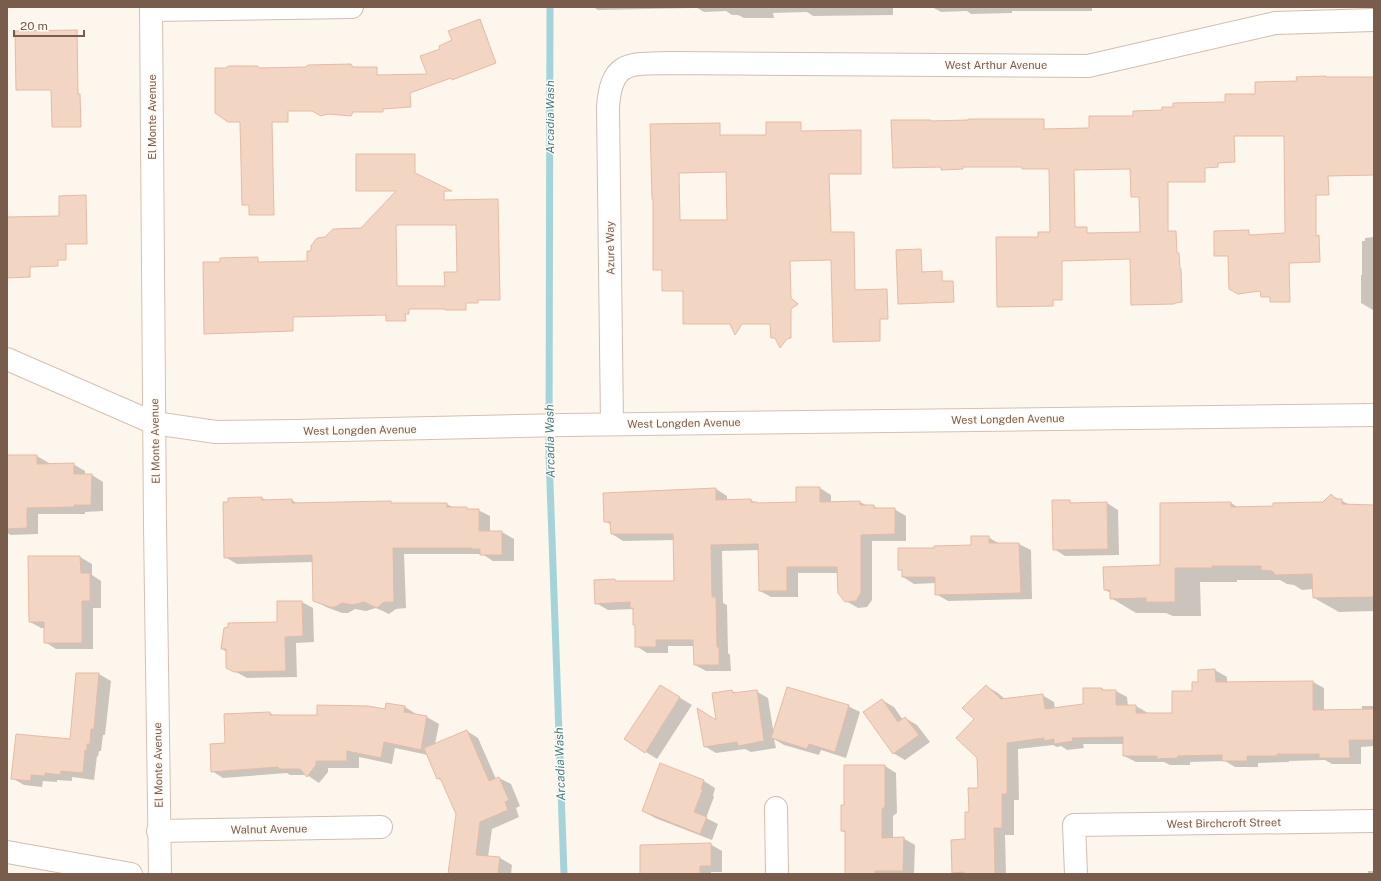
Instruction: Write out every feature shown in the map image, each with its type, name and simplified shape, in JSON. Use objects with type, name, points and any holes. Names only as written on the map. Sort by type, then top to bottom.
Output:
[{"type":"street","points":[[151,8],[352,7]]},
{"type":"street","name":"El Monte Avenue","points":[[151,8],[158,831],[160,874]]},
{"type":"street","name":"West Arthur Avenue","points":[[617,74],[624,68],[635,64],[671,63],[1088,66],[1275,23],[1374,20]]},
{"type":"street","name":"Azure Way","points":[[612,424],[607,128],[609,94],[617,74]]},
{"type":"street","name":"West Longden Avenue","points":[[7,359],[154,423],[216,432],[612,424],[1374,415]]},
{"type":"street","points":[[776,808],[777,874]]},
{"type":"street","name":"West Birchcroft Street","points":[[1076,874],[1074,825],[1374,821]]},
{"type":"street","name":"Walnut Avenue","points":[[158,831],[381,827]]},
{"type":"street","points":[[7,852],[131,874]]},
{"type":"building","points":[[480,19],[496,63],[452,80],[451,78],[410,93],[411,107],[383,109],[383,112],[353,112],[351,116],[328,114],[321,116],[312,111],[288,111],[288,122],[272,122],[274,215],[249,215],[249,205],[242,205],[240,122],[228,122],[215,113],[215,68],[226,68],[228,66],[258,66],[259,68],[306,67],[308,65],[351,64],[353,67],[377,67],[377,75],[427,74],[420,56],[440,49],[439,46],[452,40],[448,31]]},
{"type":"building","points":[[77,30],[78,94],[80,94],[81,127],[52,127],[51,90],[16,90],[15,31]]},
{"type":"building","points":[[1296,77],[1374,77],[1374,175],[1328,176],[1329,195],[1316,195],[1316,236],[1319,235],[1320,262],[1289,263],[1290,302],[1270,302],[1270,297],[1261,297],[1260,291],[1238,294],[1229,289],[1228,256],[1214,256],[1214,231],[1249,230],[1249,235],[1285,233],[1284,136],[1234,136],[1235,162],[1218,163],[1218,167],[1205,168],[1205,182],[1168,182],[1168,231],[1176,231],[1177,253],[1179,253],[1181,269],[1182,302],[1174,304],[1131,305],[1130,259],[1062,261],[1062,300],[1053,300],[1053,306],[997,307],[996,237],[1038,237],[1038,232],[1050,232],[1049,169],[1022,169],[1022,167],[963,167],[963,169],[941,170],[941,167],[893,168],[891,120],[931,121],[968,119],[1044,119],[1044,129],[1089,128],[1089,116],[1133,116],[1133,111],[1162,110],[1162,107],[1173,107],[1173,103],[1225,102],[1225,94],[1255,94],[1255,82],[1297,81]],"holes":[[[1130,169],[1131,197],[1139,197],[1140,232],[1087,233],[1087,227],[1075,227],[1074,170]]]},
{"type":"building","points":[[766,122],[801,122],[801,131],[861,130],[861,174],[829,174],[831,232],[854,232],[855,290],[887,289],[888,319],[880,319],[880,341],[833,342],[831,260],[790,261],[791,298],[798,304],[791,309],[791,338],[787,339],[780,348],[775,338],[771,338],[770,324],[742,324],[735,335],[730,324],[683,324],[683,291],[662,291],[662,270],[653,270],[653,199],[650,124],[720,123],[720,135],[766,135]],"holes":[[[726,172],[727,220],[680,220],[679,173]]]},
{"type":"building","points":[[356,154],[415,154],[415,173],[452,191],[444,191],[444,200],[498,199],[500,300],[478,300],[478,303],[466,303],[466,310],[409,309],[409,314],[405,314],[406,321],[386,321],[386,315],[293,317],[293,331],[204,334],[203,262],[220,262],[220,258],[258,257],[258,262],[307,261],[307,251],[311,251],[311,246],[317,238],[325,237],[333,229],[361,228],[396,191],[356,191]],"holes":[[[396,225],[456,225],[457,272],[444,272],[445,286],[397,286]]]},
{"type":"building","points":[[86,195],[87,244],[66,244],[66,260],[58,260],[58,266],[30,267],[30,277],[7,278],[7,217],[59,216],[59,196]]},
{"type":"building","points":[[921,249],[922,272],[942,271],[942,281],[953,281],[954,302],[898,304],[896,250]]},
{"type":"building","points":[[7,455],[37,455],[37,464],[74,463],[74,474],[92,474],[91,505],[74,505],[74,507],[27,508],[27,528],[7,529]]},
{"type":"building","points":[[796,487],[820,487],[820,502],[860,501],[860,505],[874,505],[874,508],[895,508],[895,534],[861,535],[861,593],[856,601],[845,602],[838,593],[837,567],[787,567],[787,591],[759,591],[758,544],[711,545],[712,597],[716,597],[717,647],[719,647],[719,665],[694,665],[693,640],[656,640],[656,647],[635,647],[635,625],[633,625],[633,608],[630,608],[630,602],[595,604],[594,580],[615,579],[615,581],[674,581],[673,534],[611,534],[610,522],[604,522],[603,493],[716,488],[716,500],[751,499],[751,502],[757,503],[796,502]]},
{"type":"building","points":[[1331,494],[1336,499],[1342,499],[1342,504],[1374,505],[1374,597],[1313,598],[1312,574],[1276,575],[1272,571],[1261,570],[1261,566],[1175,568],[1175,602],[1146,602],[1146,598],[1110,599],[1110,590],[1104,590],[1103,567],[1160,565],[1160,503],[1231,502],[1231,507],[1273,506],[1273,503],[1323,502]]},
{"type":"building","points":[[262,497],[262,500],[292,499],[292,503],[391,501],[391,503],[447,503],[447,507],[467,507],[467,509],[479,509],[479,531],[502,531],[502,555],[480,555],[480,549],[472,548],[393,548],[394,602],[384,602],[377,608],[364,602],[353,605],[342,603],[335,607],[330,607],[313,601],[312,555],[224,558],[223,502],[228,502],[228,498]]},
{"type":"building","points":[[1052,500],[1070,500],[1070,503],[1107,502],[1108,549],[1053,550]]},
{"type":"building","points":[[971,536],[989,536],[989,543],[1019,543],[1021,593],[935,595],[935,577],[902,577],[902,570],[898,570],[898,548],[934,548],[934,546],[971,545]]},
{"type":"building","points":[[28,556],[80,556],[81,573],[90,573],[90,601],[82,601],[82,643],[44,643],[44,622],[29,622]]},
{"type":"building","points":[[277,601],[302,601],[303,636],[285,637],[286,671],[234,672],[226,668],[226,649],[221,649],[224,628],[228,627],[228,623],[277,622]]},
{"type":"building","points":[[1215,669],[1216,682],[1313,681],[1313,710],[1374,709],[1374,740],[1349,740],[1350,758],[1319,758],[1319,754],[1277,754],[1277,756],[1247,756],[1247,761],[1222,761],[1222,755],[1178,756],[1178,758],[1157,759],[1157,756],[1123,756],[1123,737],[1072,738],[1073,741],[1054,744],[1054,739],[1044,741],[1044,738],[1007,743],[1007,794],[1002,794],[1002,828],[994,828],[995,874],[964,874],[964,872],[952,873],[951,840],[965,839],[965,812],[969,812],[968,788],[978,788],[977,758],[956,738],[974,719],[962,708],[986,685],[1001,699],[1043,694],[1045,709],[1083,704],[1083,688],[1102,688],[1102,690],[1116,690],[1116,705],[1136,705],[1136,713],[1172,713],[1172,691],[1192,691],[1192,682],[1198,682],[1198,670]]},
{"type":"building","points":[[76,673],[99,673],[94,729],[91,729],[90,744],[87,744],[87,751],[85,750],[83,773],[61,771],[60,775],[45,773],[45,776],[31,775],[31,781],[11,779],[16,734],[70,739]]},
{"type":"building","points":[[660,685],[680,697],[645,753],[624,739]]},
{"type":"building","points":[[787,687],[849,705],[835,752],[809,744],[807,749],[771,738]]},
{"type":"building","points":[[732,690],[733,693],[757,690],[764,741],[738,746],[737,742],[704,747],[697,708],[716,720],[712,693]]},
{"type":"building","points":[[882,699],[898,722],[905,717],[919,735],[893,754],[863,712]]},
{"type":"building","points":[[386,703],[405,706],[404,712],[427,716],[421,750],[384,742],[381,758],[347,751],[347,761],[316,761],[316,765],[307,777],[300,769],[278,769],[278,767],[211,772],[210,744],[225,743],[224,714],[270,712],[270,715],[317,715],[317,705],[368,706],[385,709]]},
{"type":"building","points":[[467,730],[489,781],[499,777],[509,800],[505,802],[508,810],[480,822],[476,855],[500,857],[498,874],[448,874],[456,814],[440,778],[437,779],[424,748]]},
{"type":"building","points":[[660,763],[704,780],[701,789],[703,789],[694,812],[707,817],[700,834],[642,811]]},
{"type":"building","points":[[844,765],[885,765],[885,807],[882,809],[882,838],[904,837],[903,871],[875,871],[875,874],[845,874],[845,831],[841,831],[841,805],[844,805]]},
{"type":"building","points":[[711,843],[711,866],[700,866],[700,874],[640,874],[640,845]]},
{"type":"waterway","name":"Arcadia Wash","points":[[550,7],[549,455],[564,874]]}]
